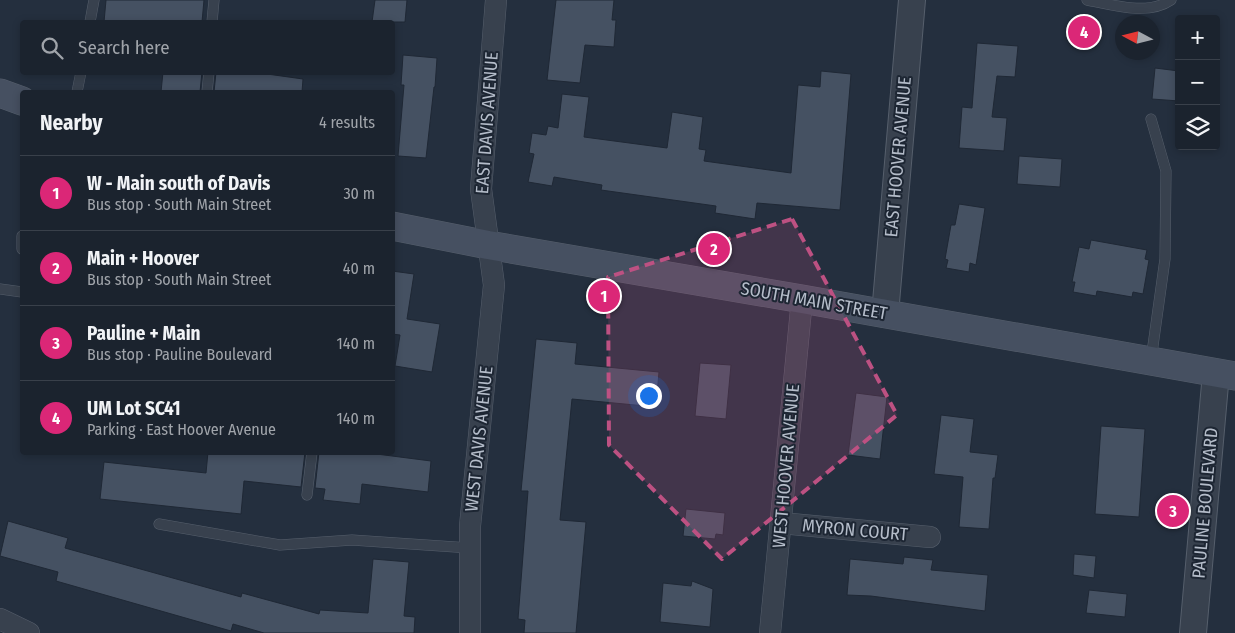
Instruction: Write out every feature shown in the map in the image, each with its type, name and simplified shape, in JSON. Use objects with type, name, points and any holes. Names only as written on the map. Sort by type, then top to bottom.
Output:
[{"type":"main road","points":[[0,93],[20,100]]},
{"type":"main road","name":"SOUTH MAIN STREET","points":[[395,227],[488,245],[1225,374]]},
{"type":"street","name":"EAST DAVIS AVENUE","points":[[488,245],[481,189],[496,0]]},
{"type":"street","name":"EAST HOOVER AVENUE","points":[[885,314],[912,0]]},
{"type":"street","name":"WEST DAVIS AVENUE","points":[[470,633],[470,526],[494,285],[488,245]]},
{"type":"street","name":"WEST HOOVER AVENUE","points":[[770,633],[802,299]]},
{"type":"street","name":"PAULINE BOULEVARD","points":[[1193,633],[1225,374]]},
{"type":"street","name":"MYRON COURT","points":[[780,523],[930,537]]},
{"type":"street","points":[[0,619],[29,633]]},
{"type":"lane","points":[[90,20],[94,0]]},
{"type":"lane","points":[[212,20],[214,0]]},
{"type":"lane","points":[[1087,0],[1124,7],[1155,8],[1171,0]]},
{"type":"lane","points":[[77,90],[80,75]]},
{"type":"lane","points":[[207,90],[209,75]]},
{"type":"lane","points":[[1150,360],[1165,259],[1166,172],[1151,119]]},
{"type":"lane","points":[[0,290],[20,292]]},
{"type":"lane","points":[[308,495],[312,455]]},
{"type":"lane","points":[[159,524],[280,545],[352,540],[470,548]]},
{"type":"highlighted area","points":[[792,219],[897,415],[722,559],[609,445],[608,277]]},
{"type":"building","points":[[106,0],[204,0],[202,20],[104,20]]},
{"type":"building","points":[[375,0],[407,0],[405,22],[372,20]]},
{"type":"building","points":[[556,0],[614,0],[612,20],[616,20],[614,47],[585,45],[580,83],[547,80]]},
{"type":"building","points":[[977,43],[1018,46],[1015,77],[997,76],[992,117],[1007,118],[1004,151],[959,148],[962,107],[972,108]]},
{"type":"building","points":[[403,55],[437,58],[426,158],[398,156],[404,85],[401,85]]},
{"type":"building","points":[[1155,68],[1175,70],[1175,101],[1152,99]]},
{"type":"building","points":[[821,71],[851,74],[840,210],[757,203],[755,219],[715,213],[716,206],[601,190],[602,185],[554,177],[552,186],[528,182],[534,154],[529,153],[532,133],[546,135],[548,126],[558,128],[562,94],[589,97],[584,137],[667,148],[672,112],[703,117],[699,149],[706,150],[704,161],[791,173],[798,85],[820,87]]},
{"type":"building","points":[[163,75],[202,75],[200,90],[161,90]]},
{"type":"building","points":[[216,75],[274,75],[303,79],[302,90],[214,90]]},
{"type":"building","points":[[1019,156],[1062,159],[1060,187],[1017,184]]},
{"type":"building","points":[[959,204],[985,208],[976,265],[970,263],[969,272],[946,268],[948,260],[945,259],[951,225],[955,225]]},
{"type":"building","points":[[1091,240],[1147,250],[1145,259],[1149,260],[1143,294],[1133,292],[1132,297],[1097,291],[1096,296],[1073,292],[1075,282],[1072,282],[1079,247],[1089,249]]},
{"type":"building","points":[[395,271],[414,274],[407,319],[440,324],[432,372],[395,366],[400,335],[395,334]]},
{"type":"building","points":[[536,339],[577,343],[575,364],[659,372],[656,407],[572,399],[560,520],[586,522],[576,633],[524,633],[525,620],[518,619],[528,491],[521,491]]},
{"type":"building","points":[[700,363],[731,365],[726,419],[695,416]]},
{"type":"building","points":[[856,393],[887,397],[880,459],[848,455]]},
{"type":"building","points":[[941,415],[974,419],[970,452],[998,455],[995,478],[993,478],[989,529],[959,527],[963,477],[934,474]]},
{"type":"building","points":[[1101,426],[1145,429],[1139,517],[1095,514]]},
{"type":"building","points":[[208,455],[305,455],[301,487],[244,481],[241,514],[100,499],[104,462],[206,473]]},
{"type":"building","points":[[319,455],[384,455],[431,461],[428,492],[362,484],[360,504],[323,500],[325,489],[315,488]]},
{"type":"building","points":[[686,509],[725,513],[723,535],[716,534],[715,539],[683,536]]},
{"type":"building","points":[[8,521],[68,538],[65,548],[241,597],[242,593],[319,614],[320,610],[368,613],[373,559],[409,562],[404,616],[415,617],[414,633],[264,633],[233,624],[231,631],[56,581],[58,572],[0,556]]},
{"type":"building","points":[[1074,554],[1096,556],[1094,578],[1073,575]]},
{"type":"building","points":[[904,557],[933,560],[931,570],[988,575],[985,611],[871,596],[847,595],[850,559],[903,564]]},
{"type":"building","points":[[692,581],[713,589],[710,627],[660,622],[663,583],[691,586]]},
{"type":"building","points":[[1089,590],[1127,594],[1125,617],[1086,613]]},
{"type":"place","name":"UM Lot SC41","points":[[1084,32]]},
{"type":"place","name":"Main + Hoover","points":[[714,249]]},
{"type":"place","name":"W - Main south of Davis","points":[[604,296]]},
{"type":"place","name":"Pauline + Main","points":[[1173,511]]}]
